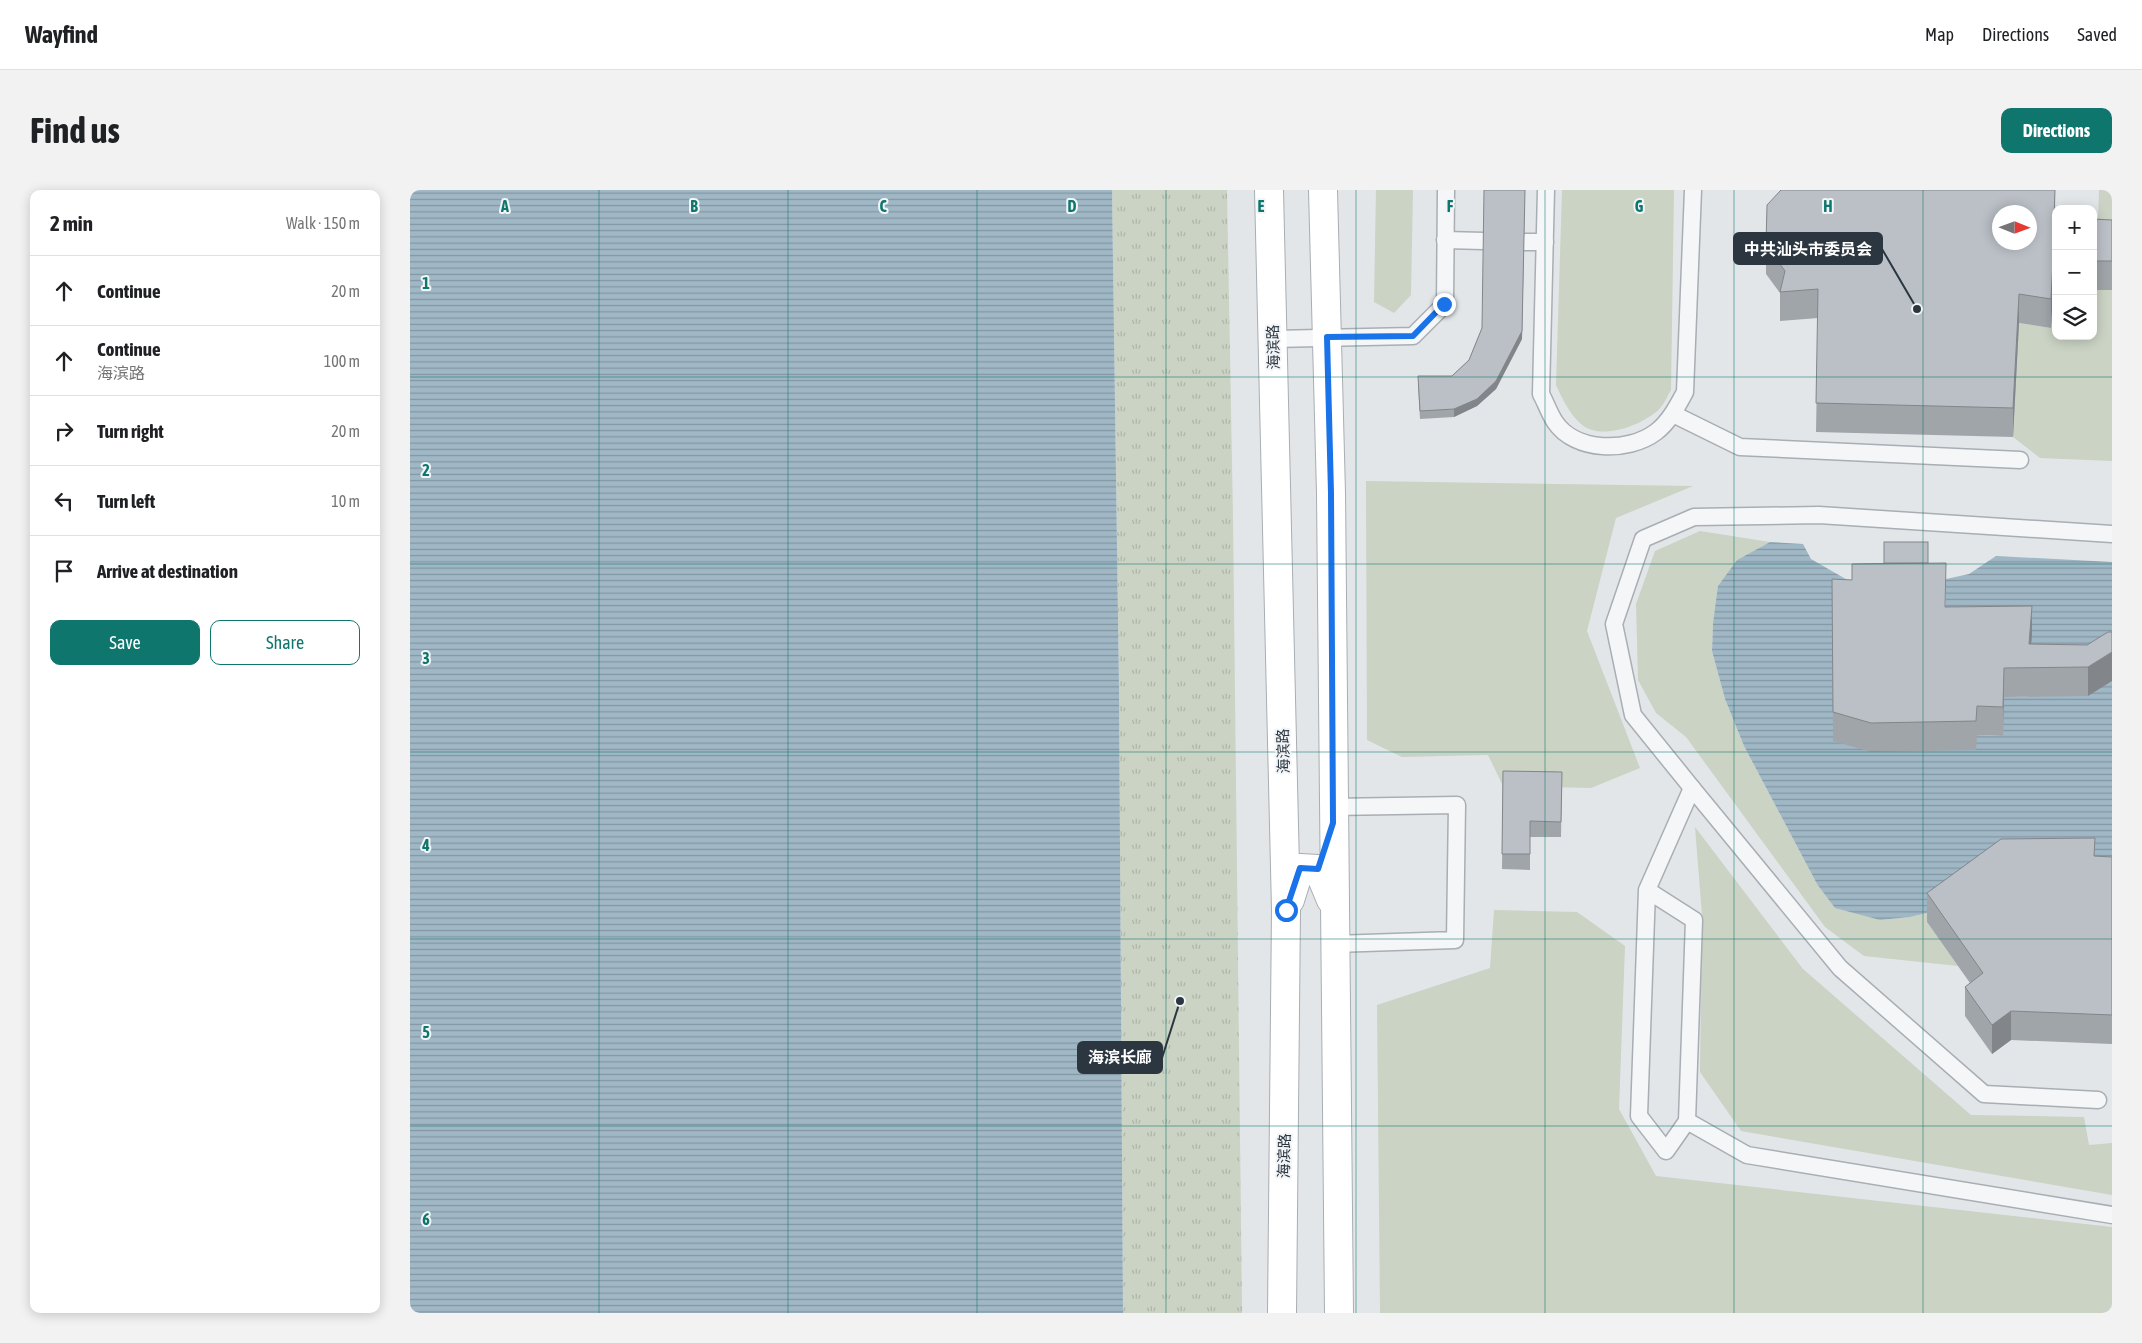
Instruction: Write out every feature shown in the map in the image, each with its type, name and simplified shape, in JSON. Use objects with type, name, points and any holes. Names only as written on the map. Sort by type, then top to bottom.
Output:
[{"type":"main road","name":"海滨路","points":[[1269,190],[1286,910],[1282,1313]]},
{"type":"main road","points":[[1323,190],[1331,503],[1333,906],[1339,1313]]},
{"type":"main road","points":[[1286,910],[1309,869],[1333,815]]},
{"type":"main road","points":[[1284,822],[1309,869],[1333,906]]},
{"type":"lane","points":[[1273,339],[1413,336],[1444,304],[1446,190]]},
{"type":"lane","points":[[1546,190],[1541,394],[1556,423],[1578,440],[1603,448],[1628,445],[1655,433],[1673,414],[1685,392],[1693,190]]},
{"type":"lane","points":[[1445,240],[1484,241]]},
{"type":"lane","points":[[1524,242],[1546,242]]},
{"type":"lane","points":[[1673,414],[1740,447],[2020,460]]},
{"type":"lane","points":[[2098,1100],[1984,1094],[1840,968],[1633,715],[1614,624],[1643,539],[1694,517],[1818,514],[2112,534]]},
{"type":"lane","points":[[1647,890],[1694,920],[1687,1121],[1666,1151],[1639,1116],[1647,890],[1692,788]]},
{"type":"lane","points":[[1333,815],[1457,805],[1454,940],[1334,944]]},
{"type":"lane","points":[[1687,1121],[1747,1155],[2112,1215]]},
{"type":"green space","points":[[1112,190],[1227,190],[1233,517],[1242,1313],[1123,1313],[1119,688]]},
{"type":"green space","points":[[1376,190],[1413,190],[1411,295],[1394,313],[1374,302]]},
{"type":"green space","points":[[1562,190],[1674,190],[1671,390],[1656,412],[1640,422],[1619,430],[1598,431],[1589,429],[1581,424],[1570,411],[1556,385]]},
{"type":"green space","points":[[2099,190],[2112,190],[2112,249],[2097,249]]},
{"type":"green space","points":[[2097,290],[2112,290],[2112,461],[2040,458],[2013,437],[2019,323],[2051,328],[2052,308],[2052,340],[2097,340]]},
{"type":"green space","points":[[1366,481],[1693,486],[1616,518],[1587,631],[1640,768],[1591,788],[1503,786],[1488,755],[1402,757],[1367,740]]},
{"type":"green space","points":[[1700,531],[1770,542],[1737,560],[1719,586],[1713,623],[1712,651],[1725,699],[1744,746],[1817,884],[1880,920],[1910,917],[1948,908],[1927,922],[1958,966],[1864,956],[1825,927],[1686,737],[1656,713],[1638,680],[1636,604],[1655,551]]},
{"type":"green space","points":[[1695,827],[1803,969],[1971,1115],[2084,1117],[2089,1145],[2112,1143],[2112,1195],[1741,1131],[1700,1072],[1702,915]]},
{"type":"green space","points":[[1494,910],[1577,912],[1625,946],[1619,1109],[1656,1176],[2112,1227],[2112,1313],[1380,1313],[1377,1005],[1490,968]]},
{"type":"water","points":[[410,190],[1112,190],[1119,688],[1123,1313],[410,1313]]},
{"type":"water","points":[[1770,542],[1803,544],[1811,559],[1851,582],[1977,735],[2003,736],[2004,697],[2027,697],[2032,635],[1945,636],[1946,579],[1969,574],[1996,556],[2112,562],[2112,886],[1948,908],[1910,917],[1880,920],[1835,908],[1817,884],[1744,746],[1725,699],[1712,651],[1713,623],[1718,586],[1737,560]]},
{"type":"building","points":[[1484,190],[1525,190],[1522,331],[1496,381],[1477,399],[1454,409],[1420,411],[1418,376],[1452,376],[1469,360],[1482,328]]},
{"type":"building","points":[[1781,190],[2055,190],[2054,205],[2052,205],[2051,299],[2019,294],[2013,408],[1816,403],[1818,289],[1780,292],[1785,271],[1766,245],[1767,205]]},
{"type":"building","points":[[2097,219],[2112,220],[2112,261],[2097,261]]},
{"type":"building","points":[[1884,542],[1928,542],[1928,563],[1884,563]]},
{"type":"building","points":[[1946,563],[1945,607],[2032,606],[2029,644],[2087,645],[2108,632],[2112,632],[2112,652],[2088,667],[2004,668],[2003,707],[1977,706],[1976,721],[1871,723],[1833,712],[1832,579],[1852,580],[1852,564]]},
{"type":"building","points":[[1503,771],[1562,772],[1561,822],[1530,821],[1530,854],[1502,854]]},
{"type":"building","points":[[2095,838],[2094,856],[2112,857],[2112,1015],[2011,1011],[1992,1025],[1965,987],[1983,973],[1927,893],[2001,839]]},
{"type":"place","name":"中共汕头市委员会","points":[[1917,309]]},
{"type":"place","name":"海滨长廊","points":[[1180,1001]]},
{"type":"route","points":[[1286,910],[1300,868],[1318,869],[1333,823],[1331,493],[1327,337],[1413,336],[1444,304]]}]
